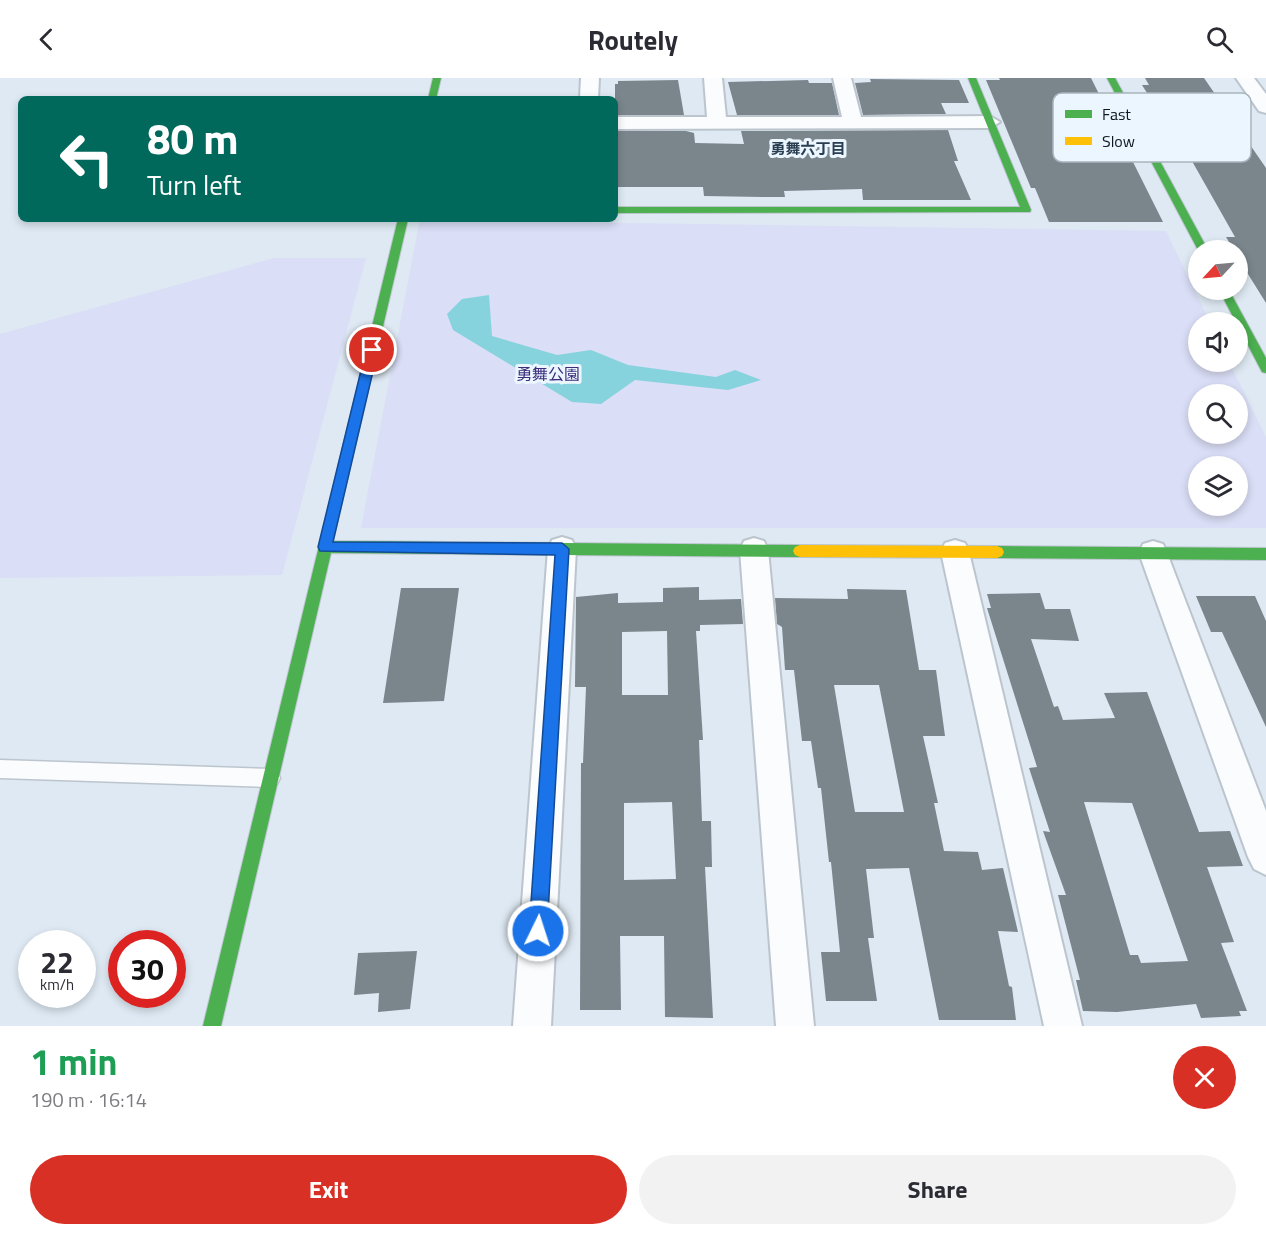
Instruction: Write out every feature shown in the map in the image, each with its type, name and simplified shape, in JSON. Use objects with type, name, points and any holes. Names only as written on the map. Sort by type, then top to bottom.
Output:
[{"type":"street","points":[[433,96],[437,78]]},
{"type":"street","points":[[589,96],[590,78]]},
{"type":"street","points":[[713,78],[717,122]]},
{"type":"street","points":[[842,78],[853,122]]},
{"type":"street","points":[[618,210],[1026,210],[972,78]]},
{"type":"street","points":[[1111,78],[1119,93]]},
{"type":"street","points":[[1245,78],[1266,107]]},
{"type":"street","points":[[618,123],[990,122]]},
{"type":"street","points":[[1156,162],[1198,240]]},
{"type":"street","points":[[212,1026],[402,222]]},
{"type":"street","points":[[1229,300],[1266,369]]},
{"type":"street","points":[[325,547],[1266,554]]},
{"type":"street","points":[[532,1026],[562,549]]},
{"type":"street","points":[[754,550],[795,1026]]},
{"type":"street","points":[[955,552],[1063,1026]]},
{"type":"street","points":[[1153,553],[1266,857]]},
{"type":"lane","points":[[0,770],[271,778]]},
{"type":"green space","name":"勇舞公園","points":[[419,222],[1166,231],[1188,276],[1188,300],[1199,300],[1205,312],[1188,312],[1188,372],[1234,372],[1240,384],[1188,384],[1188,444],[1248,444],[1248,401],[1266,437],[1266,528],[361,528]]},
{"type":"green space","points":[[274,258],[366,258],[282,575],[0,578],[0,334]]},
{"type":"water","points":[[489,295],[492,336],[557,355],[591,350],[628,365],[716,377],[735,370],[761,380],[728,390],[635,380],[601,404],[572,402],[453,330],[447,314],[462,299]]},
{"type":"building","points":[[999,78],[1091,78],[1098,93],[1053,93],[1053,162],[1133,162],[1163,222],[1049,222],[1035,188],[1031,188],[986,80],[1000,80]]},
{"type":"building","points":[[1145,78],[1204,78],[1214,93],[1147,93],[1142,85],[1149,85]]},
{"type":"building","points":[[870,79],[959,80],[969,103],[941,103],[946,114],[863,115],[855,83],[871,82]]},
{"type":"building","points":[[678,80],[684,115],[618,115],[618,96],[615,96],[615,84],[618,84],[618,81]]},
{"type":"building","points":[[808,80],[809,83],[832,83],[839,115],[737,115],[728,82]]},
{"type":"building","points":[[948,130],[958,161],[954,161],[971,200],[863,200],[862,189],[784,191],[785,197],[762,197],[704,196],[703,187],[618,187],[618,131],[686,131],[694,133],[695,143],[744,144],[741,131]]},
{"type":"building","points":[[1251,146],[1266,168],[1266,303],[1248,274],[1248,240],[1228,240],[1226,237],[1235,237],[1192,162],[1251,162]]},
{"type":"building","points":[[699,587],[699,600],[741,599],[743,624],[700,625],[700,631],[696,631],[703,740],[699,740],[702,821],[711,821],[712,867],[705,867],[713,1018],[665,1017],[664,936],[620,936],[621,1010],[580,1010],[581,763],[583,763],[586,687],[575,687],[576,597],[618,593],[618,603],[663,602],[663,588]],"holes":[[[667,631],[668,695],[622,695],[622,632]],[[672,802],[676,879],[624,880],[624,803]]]},
{"type":"building","points":[[401,588],[459,588],[444,701],[383,703]]},
{"type":"building","points":[[847,589],[906,590],[919,670],[936,670],[945,736],[923,736],[938,803],[934,803],[944,851],[978,852],[982,870],[1003,868],[1018,932],[998,931],[1009,986],[1012,987],[1016,1020],[939,1020],[909,868],[866,869],[874,938],[868,938],[877,1001],[826,1001],[821,952],[840,952],[831,862],[829,862],[821,788],[818,788],[811,741],[802,741],[794,670],[785,670],[782,627],[777,624],[775,598],[848,599]],"holes":[[[834,685],[879,685],[904,812],[855,812]]]},
{"type":"building","points":[[1040,593],[1045,609],[1070,609],[1079,641],[1031,639],[1054,707],[1058,706],[1063,720],[1115,718],[1104,693],[1147,692],[1199,832],[1230,831],[1243,866],[1207,867],[1234,942],[1221,943],[1247,1011],[1239,1011],[1241,1016],[1201,1018],[1196,1004],[1117,1012],[1083,1011],[1076,980],[1080,980],[1058,895],[1066,895],[1043,831],[1050,832],[1029,768],[1037,767],[987,608],[991,608],[987,594]],"holes":[[[1084,802],[1132,803],[1188,961],[1141,963],[1138,955],[1130,955]]]},
{"type":"building","points":[[1196,596],[1255,596],[1266,621],[1266,727],[1222,632],[1211,632]]},
{"type":"building","points":[[417,951],[410,1009],[378,1012],[379,993],[354,995],[358,953]]},
{"type":"traffic: fast","points":[[433,96],[437,78]]},
{"type":"traffic: fast","points":[[618,210],[1026,210],[972,78]]},
{"type":"traffic: fast","points":[[1111,78],[1119,93]]},
{"type":"traffic: fast","points":[[1156,162],[1198,240]]},
{"type":"traffic: fast","points":[[212,1026],[402,222]]},
{"type":"traffic: fast","points":[[1229,300],[1266,369]]},
{"type":"traffic: fast","points":[[325,547],[800,551]]},
{"type":"traffic: fast","points":[[997,552],[1266,554]]},
{"type":"traffic: slow","points":[[800,551],[997,552]]},
{"type":"district","name":"勇舞六丁目","points":[[808,148]]},
{"type":"route","points":[[372,350],[325,547],[562,549],[538,931]]}]
